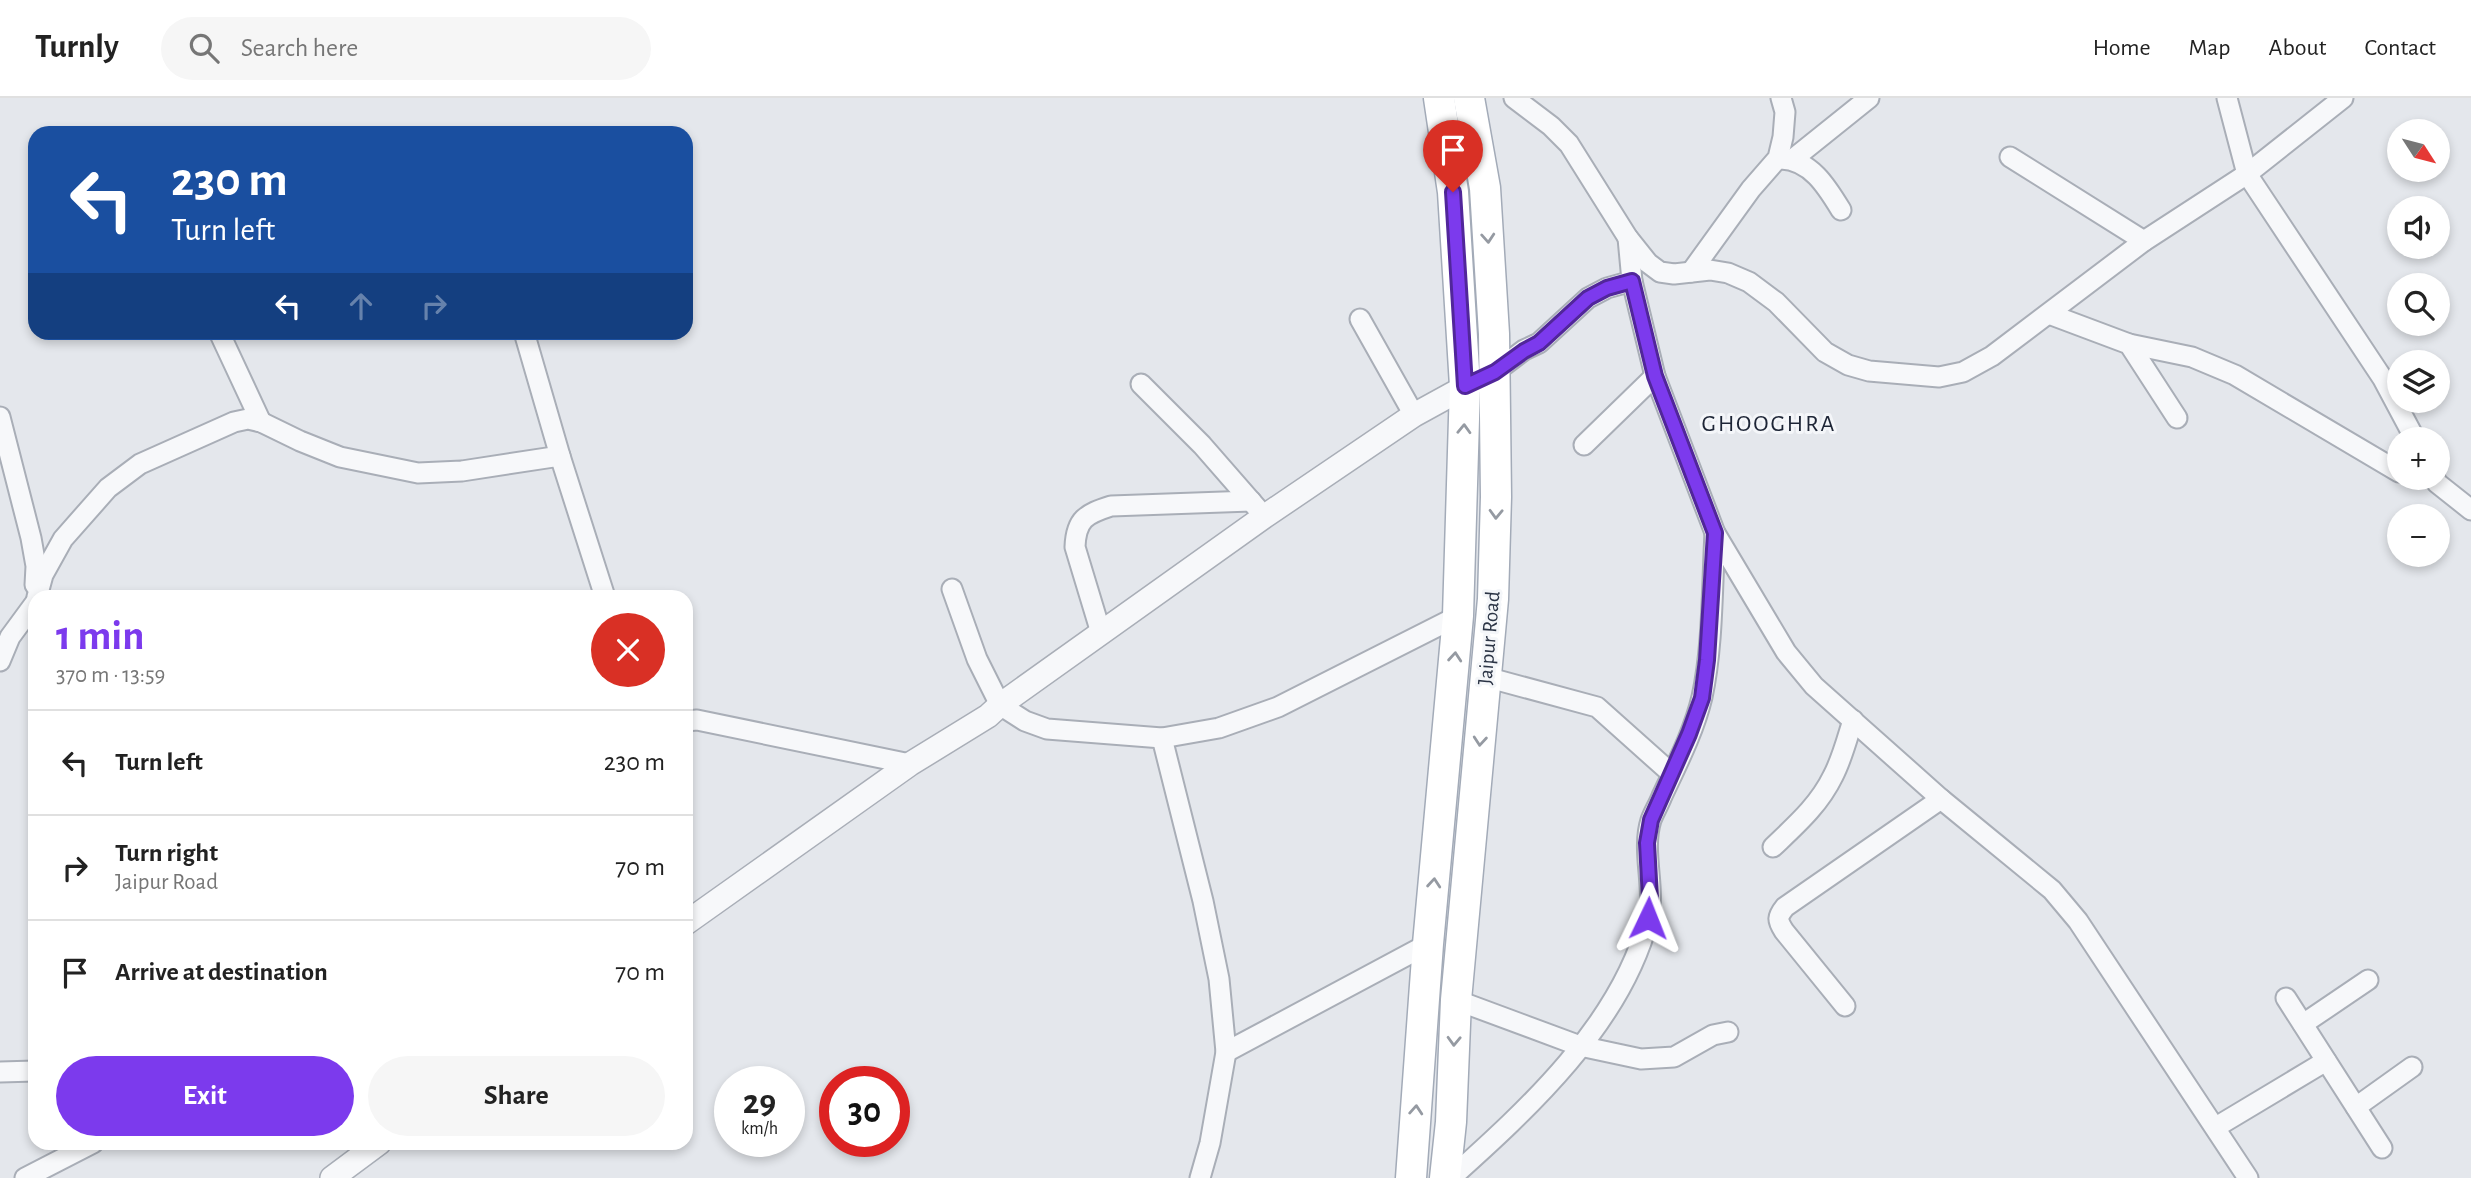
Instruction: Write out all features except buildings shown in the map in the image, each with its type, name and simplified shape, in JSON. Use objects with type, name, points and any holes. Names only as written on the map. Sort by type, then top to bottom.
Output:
[{"type":"main road","name":"Jaipur Road","points":[[1411,1178],[1427,954],[1458,616],[1465,386],[1453,192],[1439,98]]},
{"type":"main road","name":"Jaipur Road","points":[[1445,1178],[1451,1122],[1456,1000],[1493,599],[1496,498],[1495,372],[1485,188],[1469,98]]},
{"type":"main road","points":[[1427,954],[1460,967]]},
{"type":"street","points":[[1514,98],[1551,126],[1569,144],[1628,238],[1648,263],[1660,272],[1674,274],[1710,270],[1728,273],[1749,282],[1794,318],[1825,352],[1848,365],[1869,371],[1939,377],[1963,372],[1992,356],[2144,241],[2247,174],[2343,98]]},
{"type":"street","points":[[1781,98],[1785,112],[1785,159]]},
{"type":"street","points":[[1691,272],[1751,189],[1785,159],[1869,98]]},
{"type":"street","points":[[2227,98],[2247,174],[2383,379],[2409,427]]},
{"type":"street","points":[[2010,157],[2144,241]]},
{"type":"street","points":[[1785,159],[1805,166],[1824,183],[1841,210]]},
{"type":"street","points":[[1628,238],[1632,281],[1655,376],[1715,533],[1786,652],[1814,686],[1941,799],[2052,890],[2078,921],[2248,1178]]},
{"type":"street","points":[[693,918],[910,764],[988,716],[1101,633],[1258,509],[1414,415],[1495,372],[1539,343],[1588,298],[1607,288],[1632,281]]},
{"type":"street","points":[[2049,314],[2129,344],[2192,357],[2235,375],[2387,464]]},
{"type":"street","points":[[1360,319],[1414,415]]},
{"type":"street","points":[[223,340],[261,422]]},
{"type":"street","points":[[526,340],[603,590]]},
{"type":"street","points":[[2129,344],[2178,418]]},
{"type":"street","points":[[1584,445],[1655,376]]},
{"type":"street","points":[[1141,384],[1202,445],[1258,509]]},
{"type":"street","points":[[0,417],[36,566],[36,590]]},
{"type":"street","points":[[38,590],[43,575],[63,538],[116,481],[140,464],[234,422],[248,419],[261,422],[340,457],[418,473],[462,471],[560,456]]},
{"type":"street","points":[[2445,490],[2471,510]]},
{"type":"street","points":[[1101,633],[1075,547],[1080,523],[1090,513],[1111,506],[1258,509]]},
{"type":"street","points":[[1451,1178],[1513,1122],[1580,1045],[1615,997],[1636,957],[1648,918],[1650,899],[1647,843],[1651,820],[1702,698],[1715,533]]},
{"type":"street","points":[[952,589],[973,648],[1000,705],[1025,721],[1047,729],[1162,738],[1219,728],[1278,707],[1458,616]]},
{"type":"street","points":[[0,661],[10,637],[28,613]]},
{"type":"street","points":[[1486,677],[1597,707],[1672,774]]},
{"type":"street","points":[[693,717],[910,764]]},
{"type":"street","points":[[1773,847],[1808,814],[1824,792],[1833,776],[1853,720]]},
{"type":"street","points":[[1162,738],[1214,953],[1227,1052],[1210,1143],[1199,1178]]},
{"type":"street","points":[[1845,1006],[1784,931],[1778,921],[1778,915],[1785,907],[1941,799]]},
{"type":"street","points":[[1227,1052],[1427,954]]},
{"type":"street","points":[[2303,1024],[2368,980]]},
{"type":"street","points":[[2286,998],[2382,1148]]},
{"type":"street","points":[[1456,1000],[1580,1045],[1641,1059],[1674,1057],[1713,1035],[1728,1032]]},
{"type":"street","points":[[2216,1127],[2326,1060]]},
{"type":"street","points":[[2356,1107],[2412,1067]]},
{"type":"street","points":[[0,1072],[28,1071]]},
{"type":"street","points":[[25,1178],[79,1150]]},
{"type":"street","points":[[331,1178],[369,1150]]},
{"type":"district","name":"GHOOGHRA","points":[[1769,424]]},
{"type":"route","points":[[1453,192],[1465,386],[1495,372],[1539,343],[1588,298],[1607,288],[1632,281],[1655,376],[1715,533],[1702,698],[1651,820],[1647,843],[1650,899],[1648,918]]}]
